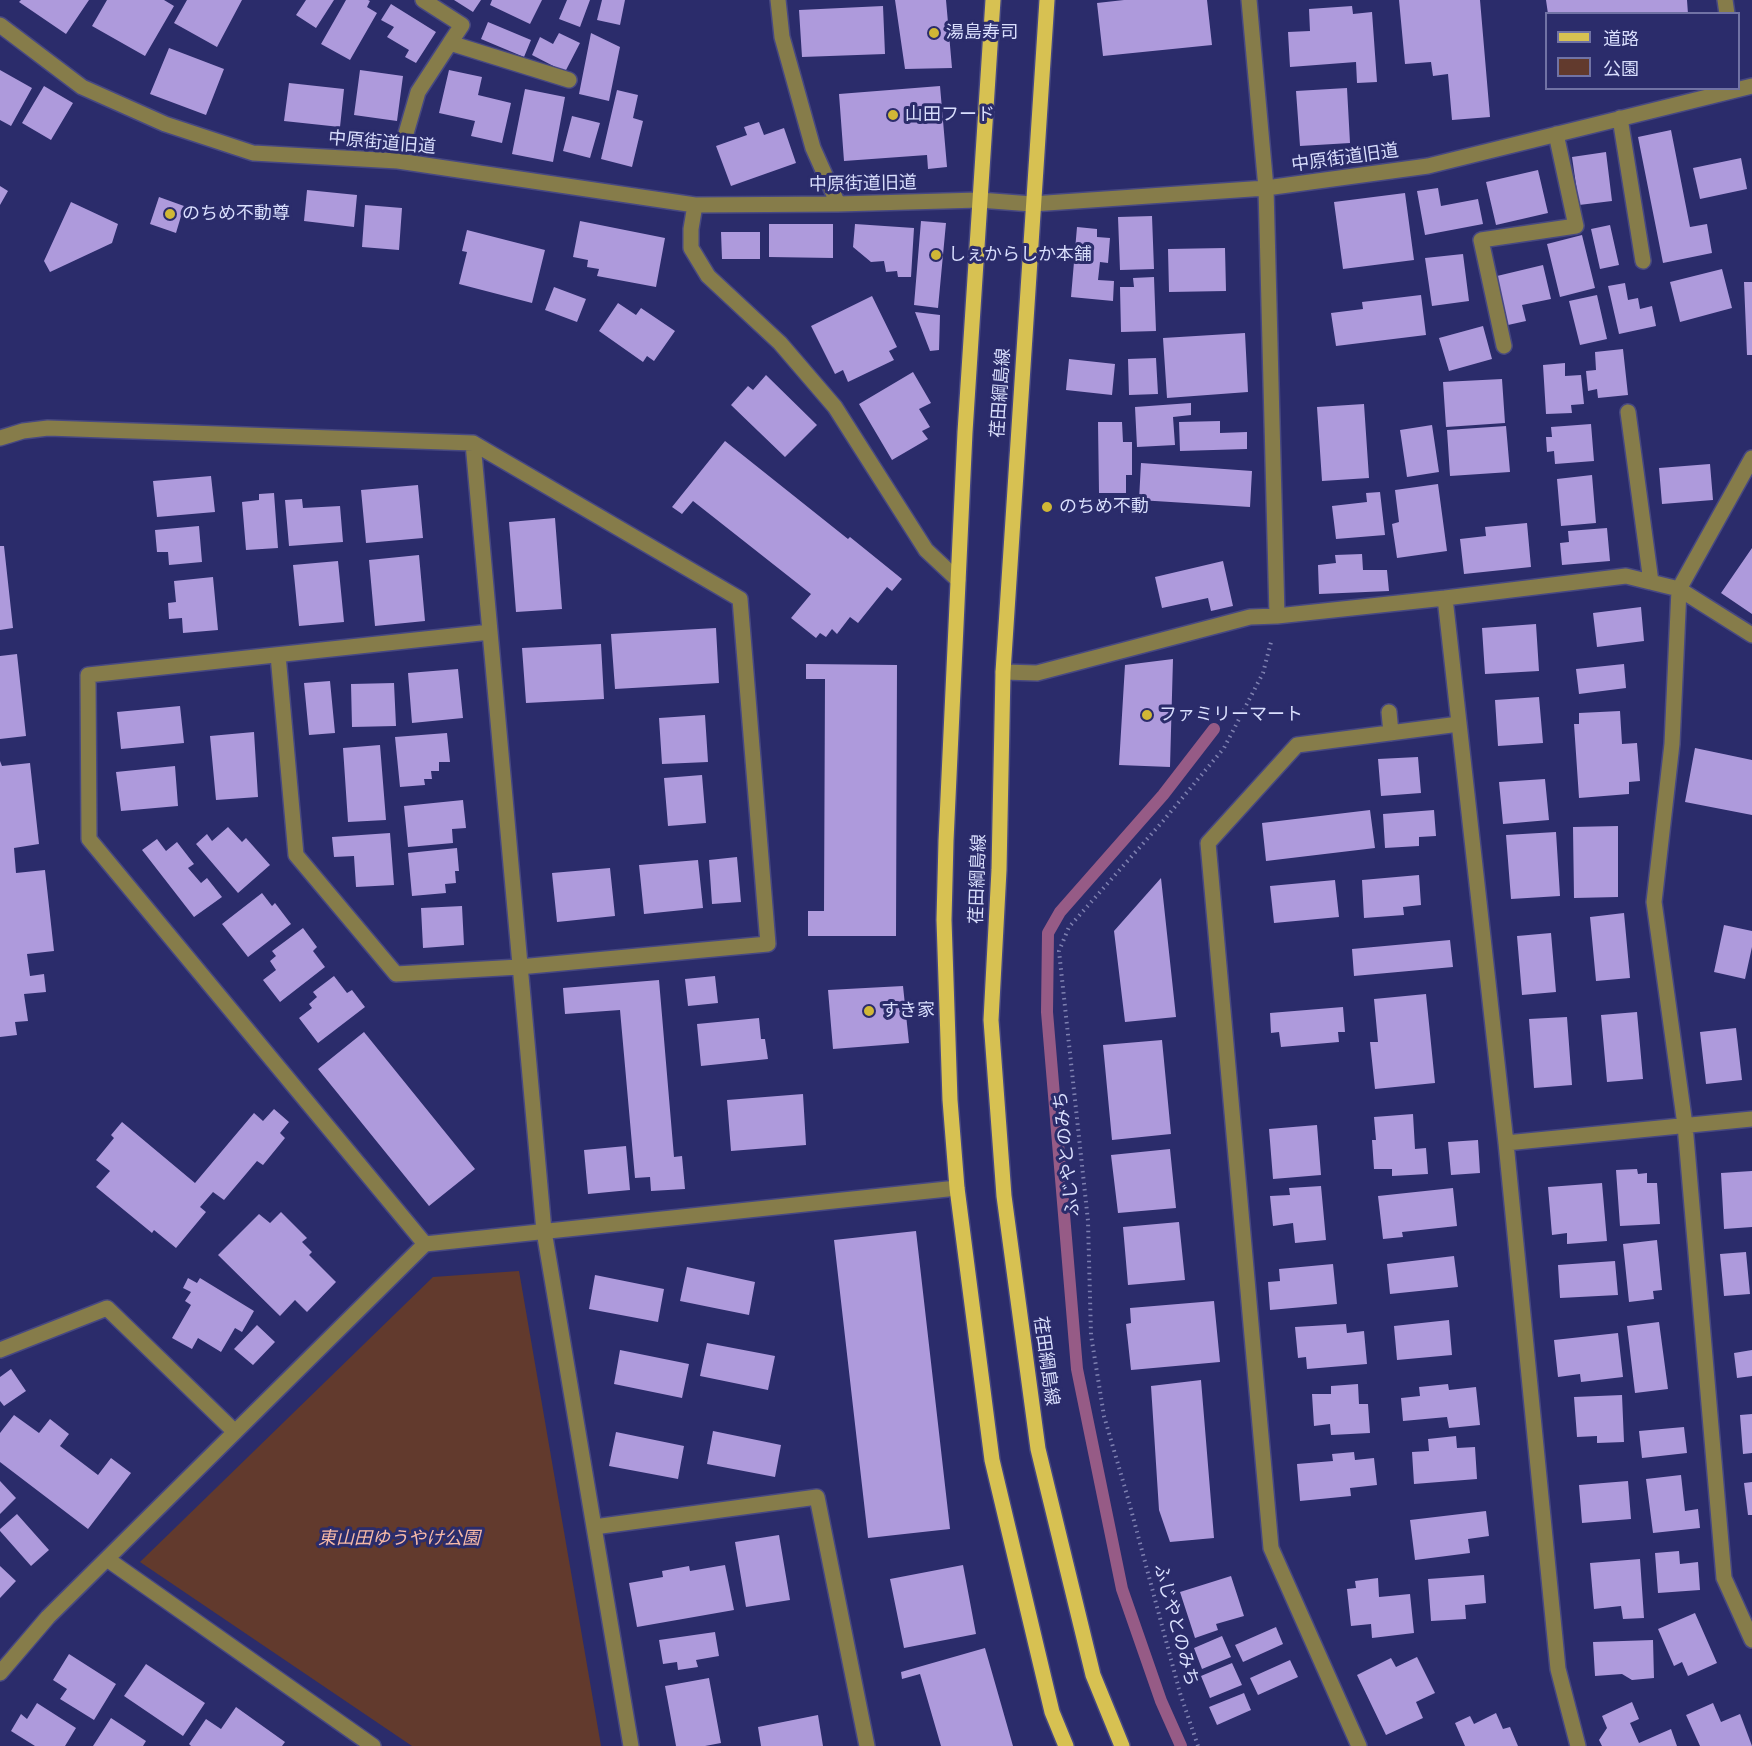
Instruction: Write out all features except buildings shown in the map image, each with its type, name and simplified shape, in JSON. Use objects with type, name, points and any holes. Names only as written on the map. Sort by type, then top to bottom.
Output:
[{"type":"main road","name":"荏田綱島線","points":[[993,0],[979,200],[946,841],[944,920],[950,1088],[957,1188],[992,1460],[1052,1712],[1066,1746]]},
{"type":"main road","name":"荏田綱島線","points":[[1047,0],[1003,672],[999,870],[991,1020],[1004,1196],[1038,1449],[1093,1675],[1122,1746]]},
{"type":"street","points":[[398,161],[418,92],[462,25],[423,0]]},
{"type":"street","points":[[778,0],[782,38],[813,148],[838,204]]},
{"type":"street","points":[[1249,0],[1266,189],[1277,616]]},
{"type":"street","name":"中原街道旧道","points":[[0,26],[82,87],[165,124],[253,153],[398,161],[695,205],[979,200],[1032,204],[1266,189],[1428,166],[1735,90]]},
{"type":"street","points":[[450,43],[569,80]]},
{"type":"street","points":[[1620,117],[1643,261]]},
{"type":"street","points":[[1504,346],[1481,240],[1576,226],[1557,134]]},
{"type":"street","points":[[695,205],[691,229],[692,248],[708,276],[780,343],[836,407],[926,550],[958,580]]},
{"type":"street","points":[[1628,412],[1651,582]]},
{"type":"street","points":[[0,438],[23,431],[48,428],[473,442],[740,599],[768,944],[519,967],[396,974],[296,855],[278,655]]},
{"type":"street","points":[[473,442],[544,1232],[631,1746]]},
{"type":"street","points":[[1752,458],[1679,589],[1672,744],[1654,902],[1685,1125],[1724,1578],[1752,1640]]},
{"type":"street","points":[[1003,672],[1037,673],[1250,617],[1445,598],[1626,576],[1679,589],[1752,635]]},
{"type":"street","points":[[1445,598],[1506,1143],[1558,1669],[1578,1746]]},
{"type":"street","points":[[425,1244],[89,839],[88,675],[490,632]]},
{"type":"street","points":[[1389,712],[1391,733]]},
{"type":"street","points":[[1359,1746],[1271,1548],[1208,843],[1297,745],[1459,724]]},
{"type":"street","points":[[1506,1143],[1752,1119]]},
{"type":"street","points":[[0,1673],[48,1617],[425,1244],[957,1188]]},
{"type":"street","points":[[0,1350],[107,1308],[235,1432]]},
{"type":"street","points":[[594,1527],[817,1497],[867,1746]]},
{"type":"street","points":[[107,1559],[373,1746]]},
{"type":"path","name":"ふじやとのみち","points":[[1198,1746],[1180,1693],[1104,1416],[1091,1335],[1088,1221],[1059,951],[1069,927],[1224,748],[1263,673],[1277,616]]},
{"type":"green space","name":"東山田ゆうやけ公園","points":[[519,1271],[601,1746],[412,1746],[140,1562],[433,1277]]},
{"type":"waterway","points":[[1181,1746],[1161,1701],[1122,1589],[1077,1369],[1047,1012],[1048,933],[1060,912],[1163,795],[1214,729]]},
{"type":"place","name":"湯島寿司","points":[[934,33]]},
{"type":"place","name":"山田フード","points":[[893,115]]},
{"type":"place","name":"のちめ不動尊","points":[[170,214]]},
{"type":"place","name":"しぇからしか本舗","points":[[936,255]]},
{"type":"place","name":"のちめ不動","points":[[1047,507]]},
{"type":"place","name":"ファミリーマート","points":[[1147,715]]},
{"type":"place","name":"すき家","points":[[869,1011]]}]
